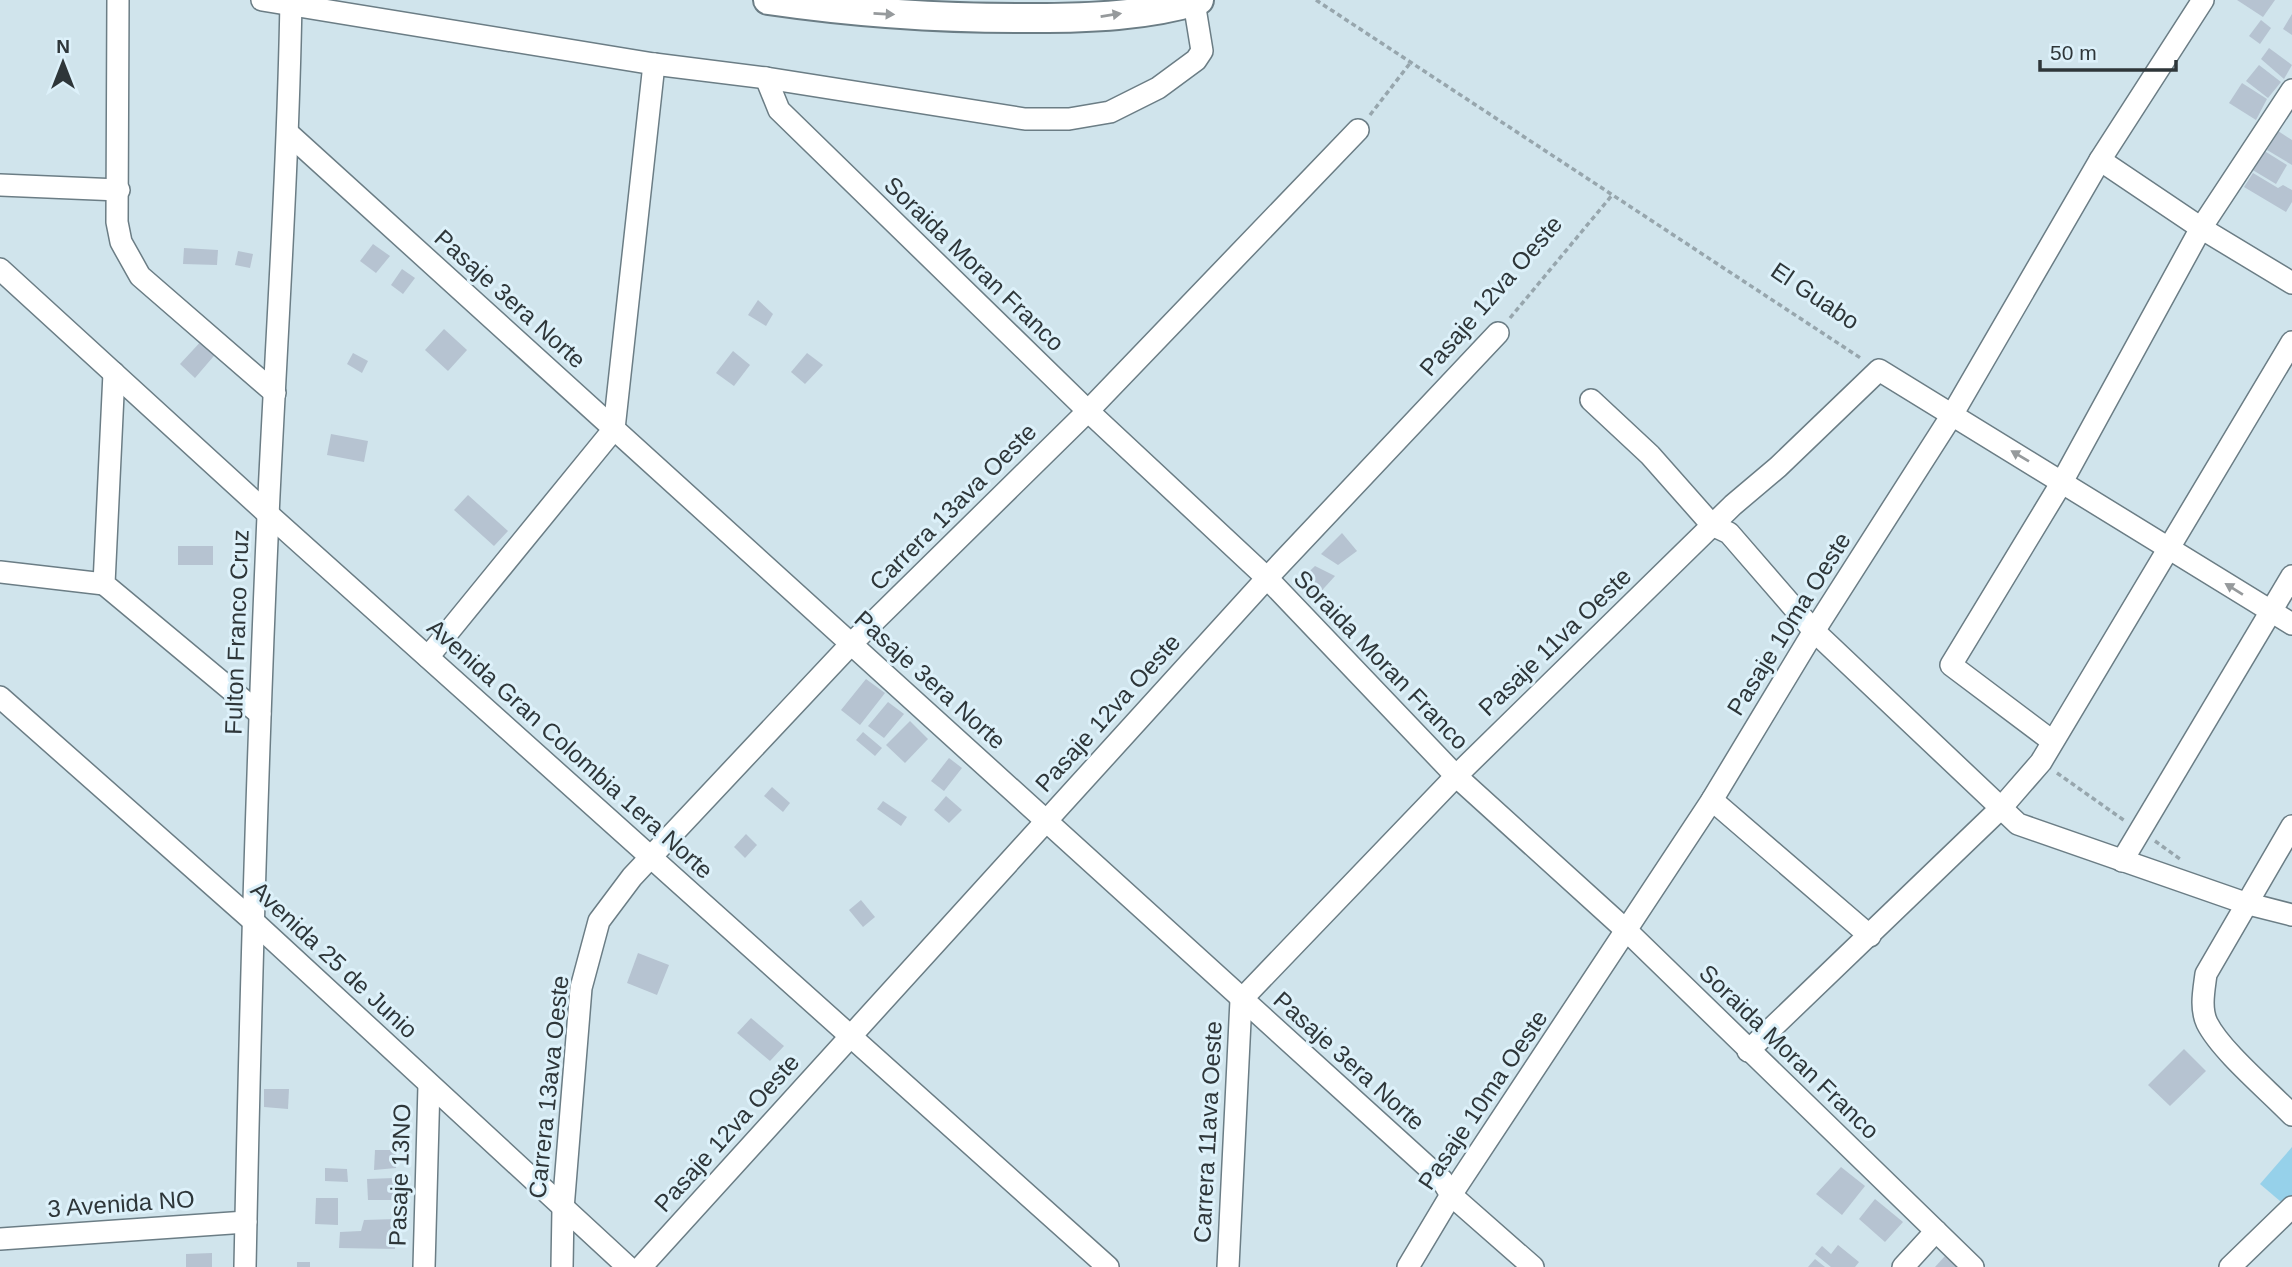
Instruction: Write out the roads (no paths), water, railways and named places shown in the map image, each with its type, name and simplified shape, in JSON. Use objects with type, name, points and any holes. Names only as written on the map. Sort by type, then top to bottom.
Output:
[{"type":"main road","points":[[774,0],[876,14],[997,18],[1100,18],[1197,1]]},
{"type":"street","points":[[118,0],[117,222],[121,242],[141,276],[275,393]]},
{"type":"street","points":[[262,0],[653,64],[766,78],[1025,119],[1069,119],[1110,112],[1158,88],[1196,60],[1202,51],[1197,1]]},
{"type":"street","name":"Pasaje 10ma Oeste","points":[[1408,1267],[1451,1195],[1712,800],[1814,631],[1952,415],[2100,160],[2203,0]]},
{"type":"street","name":"Fulton Franco Cruz","points":[[245,1267],[252,920],[268,514],[289,134],[291,3]]},
{"type":"street","points":[[428,657],[614,429],[653,64]]},
{"type":"street","name":"Soraida Moran Franco","points":[[766,78],[779,110],[1088,411],[1267,578],[1456,776],[1627,931],[1973,1267]]},
{"type":"street","points":[[2052,741],[1951,665],[2063,482],[2201,228],[2292,90]]},
{"type":"street","name":"Carrera 13ava Oeste","points":[[562,1267],[563,1209],[581,988],[600,921],[651,857],[851,644],[1088,411],[1358,130]]},
{"type":"street","name":"Pasaje 3era Norte","points":[[289,134],[1442,1180],[1451,1195],[1533,1267]]},
{"type":"street","points":[[2100,160],[2201,228],[2292,282]]},
{"type":"street","points":[[0,185],[119,190]]},
{"type":"street","name":"Avenida Gran Colombia 1era Norte","points":[[0,269],[268,514],[1108,1267]]},
{"type":"street","name":"Pasaje 12va Oeste","points":[[641,1267],[1267,578],[1498,333]]},
{"type":"street","points":[[1748,1051],[2001,808],[2041,762],[2292,342]]},
{"type":"street","name":"Pasaje 11va Oeste","points":[[1241,1000],[1456,776],[1712,525],[1778,467],[1879,370],[1952,415]]},
{"type":"street","points":[[104,584],[114,373]]},
{"type":"street","points":[[1591,400],[1650,455],[1712,525],[1728,533],[1814,631],[2018,824],[2245,903],[2292,915]]},
{"type":"street","points":[[1952,415],[2292,624]]},
{"type":"street","points":[[0,572],[104,584],[260,714]]},
{"type":"street","points":[[2122,861],[2292,576]]},
{"type":"street","name":"Avenida 25 de Junio","points":[[0,697],[252,920],[628,1267]]},
{"type":"street","points":[[1712,800],[1870,936]]},
{"type":"street","points":[[2292,826],[2206,974],[2203,1002],[2207,1022],[2222,1044],[2292,1115]]},
{"type":"street","name":"Carrera 11ava Oeste","points":[[1228,1267],[1241,1000]]},
{"type":"street","name":"Pasaje 13NO","points":[[424,1267],[429,1085]]},
{"type":"street","points":[[2230,1267],[2292,1207]]},
{"type":"street","name":"3 Avenida NO","points":[[0,1239],[246,1222]]},
{"type":"street","points":[[1903,1267],[1936,1231]]}]
